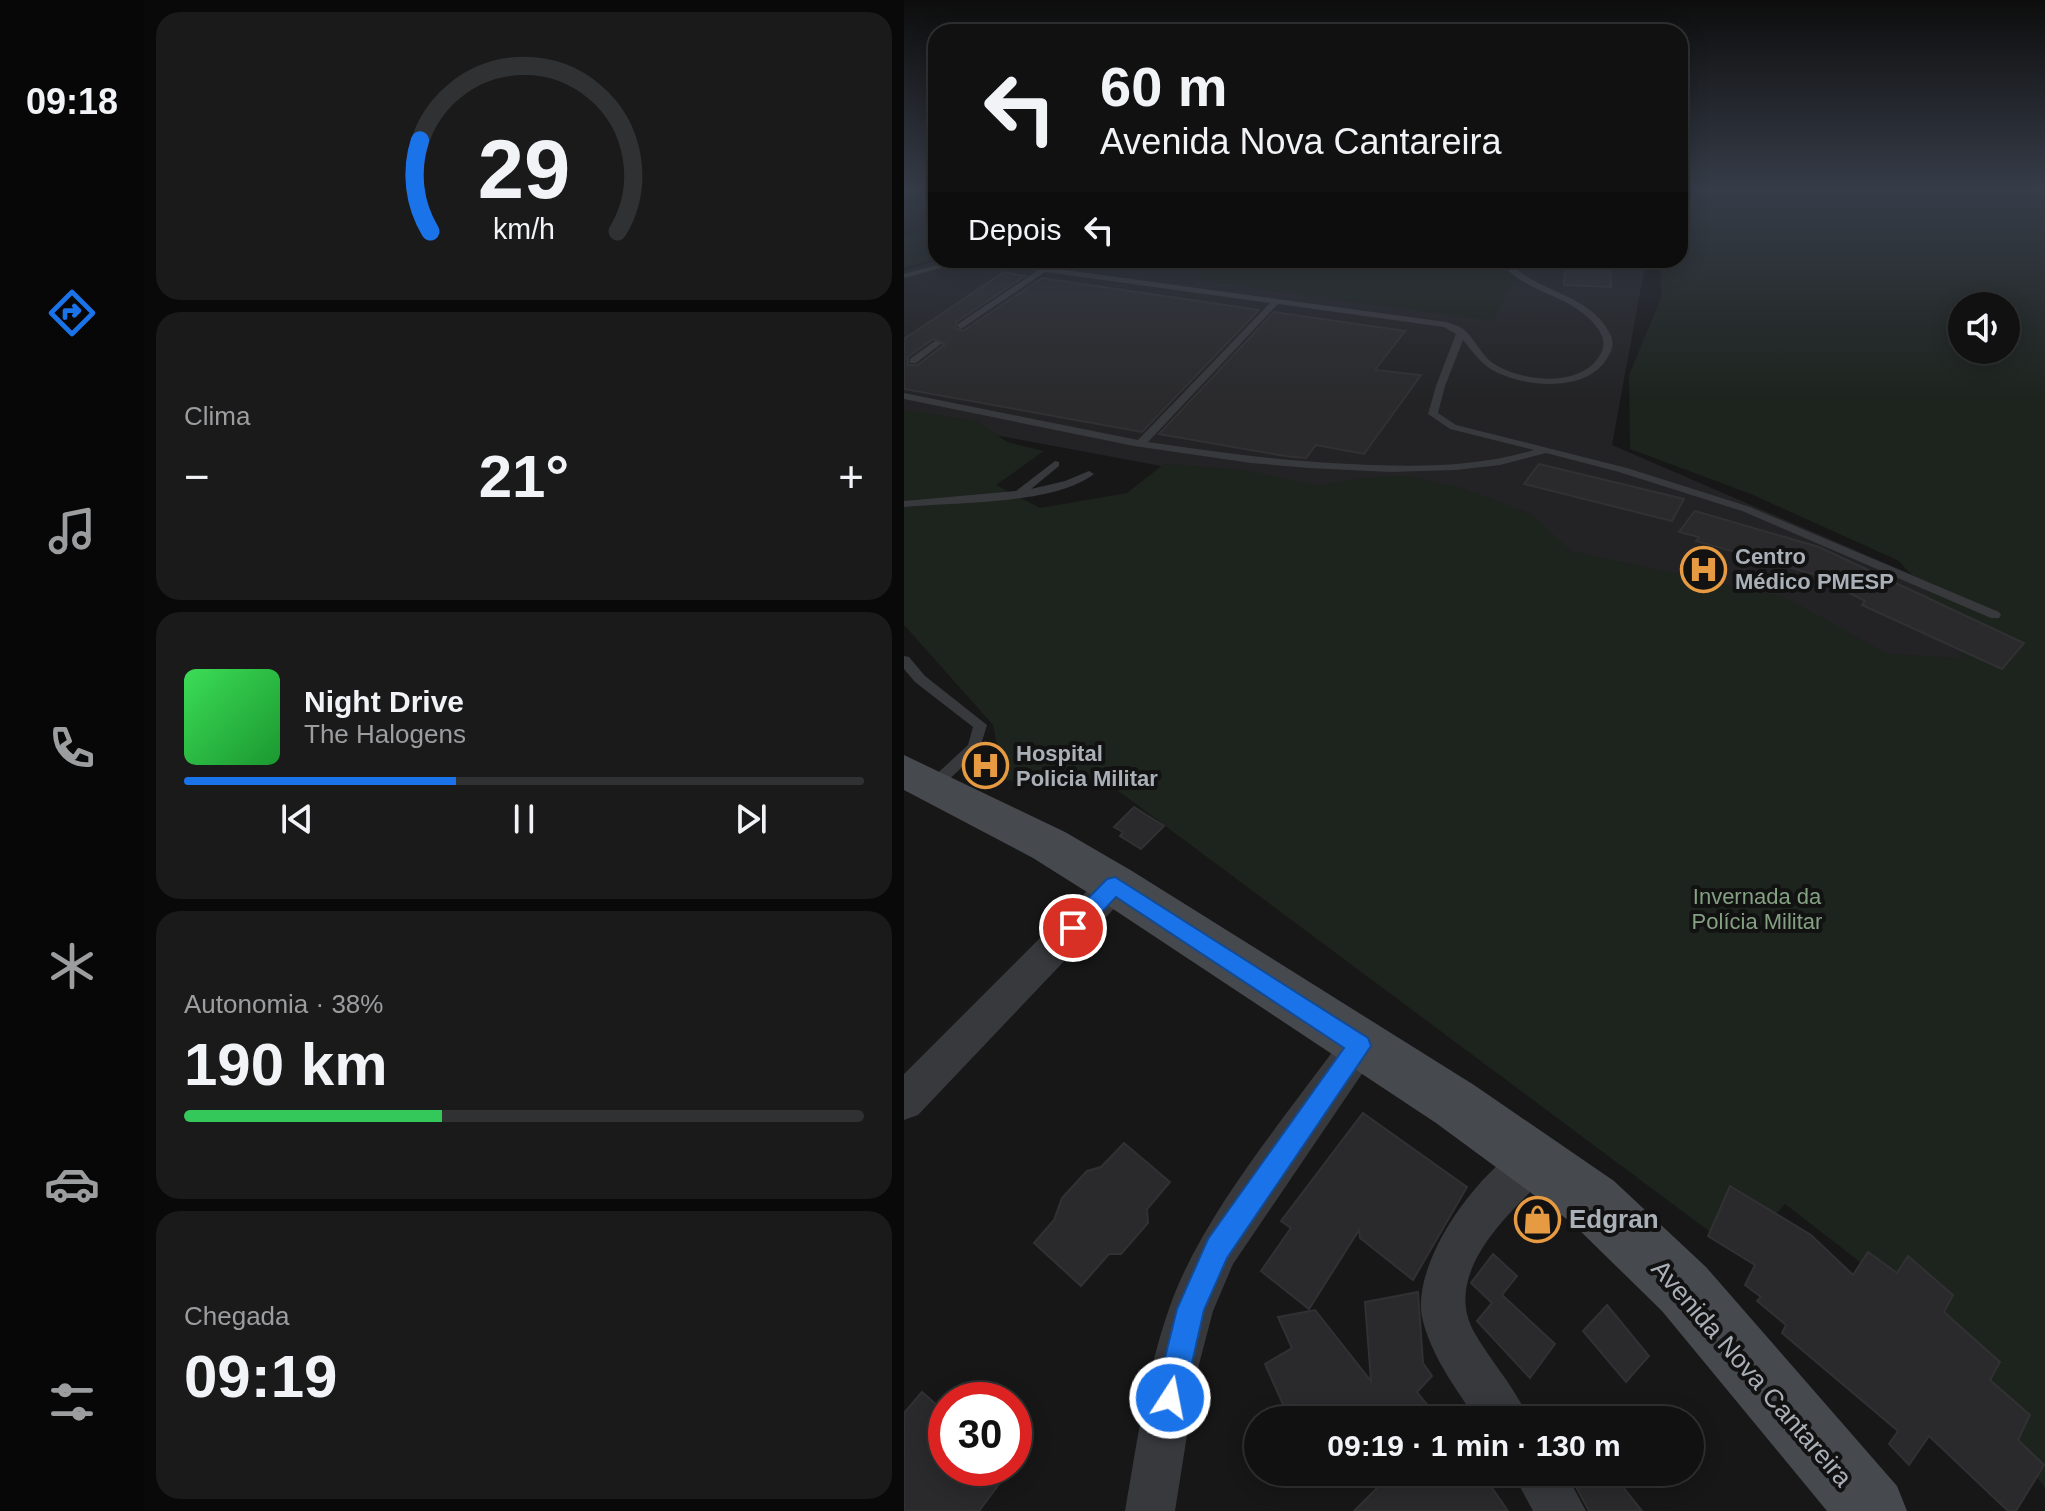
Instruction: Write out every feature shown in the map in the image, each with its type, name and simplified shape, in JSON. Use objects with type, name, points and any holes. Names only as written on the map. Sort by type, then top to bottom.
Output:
[{"type":"main road","name":"Avenida Nova Cantareira","points":[[919,778],[1049,845],[1115,885],[1536,1159],[1593,1202],[1684,1289],[1872,1511]]},
{"type":"street","points":[[904,1101],[1115,885]]},
{"type":"street","points":[[1150,1511],[1174,1372],[1191,1309],[1218,1249],[1359,1046]]},
{"type":"street","points":[[1497,1406],[1445,1319],[1443,1283],[1494,1198],[1536,1159]]},
{"type":"street","points":[[1546,1486],[1561,1511]]},
{"type":"lane","points":[[904,276],[939,268]]},
{"type":"lane","points":[[1027,268],[1446,325],[1462,331],[1488,364],[1507,375],[1536,380],[1570,378],[1592,371],[1604,359],[1609,346],[1606,333],[1589,312],[1522,282],[1510,268]]},
{"type":"lane","points":[[961,326],[1043,270]]},
{"type":"lane","points":[[1141,443],[1275,303]]},
{"type":"lane","points":[[1462,331],[1433,414],[1453,427],[1623,470],[1746,509],[1995,615]]},
{"type":"lane","points":[[913,361],[938,343]]},
{"type":"lane","points":[[904,396],[1214,456],[1393,469],[1494,464],[1544,451]]},
{"type":"lane","points":[[1021,492],[1055,464]]},
{"type":"lane","points":[[904,504],[1021,492],[1070,484],[1089,474]]},
{"type":"lane","points":[[904,660],[920,679],[980,725],[974,747],[919,778]]},
{"type":"shaded area","name":"Centro Médico PMESP","points":[[928,263],[928,268],[1645,268],[1612,445],[2045,632],[1966,783],[1376,506],[904,418],[904,271]]},
{"type":"green space","points":[[904,261],[928,261],[928,261],[904,268]]},
{"type":"green space","name":"Invernada da Polícia Militar","points":[[1688,261],[2045,261],[2045,1488],[1891,1286],[1785,1204],[1741,1255],[1113,787],[1004,780],[993,725],[904,625],[904,410],[977,421],[1007,442],[1044,451],[996,485],[1040,508],[1127,493],[1164,464],[1245,470],[1318,486],[1360,478],[1405,476],[1462,488],[1531,514],[1571,551],[1784,597],[1888,654],[1961,658],[1961,631],[1899,561],[1751,494],[1630,449],[1629,375],[1661,298],[1661,268],[1688,268]]},
{"type":"green space","points":[[1194,268],[1519,268],[1493,321],[1203,281]]},
{"type":"building","points":[[1565,268],[1610,268],[1611,287],[1564,285]]},
{"type":"building","points":[[1004,272],[1025,276],[956,322],[955,328],[963,331],[1042,278],[1259,310],[1142,432],[904,389],[904,339]],"holes":[[[933,339],[945,344],[918,365],[908,365],[908,357]]]},
{"type":"building","points":[[1274,312],[1405,331],[1375,370],[1421,375],[1364,454],[1316,445],[1306,458],[1285,456],[1159,434]]},
{"type":"building","points":[[1539,464],[1684,499],[1672,521],[1524,484]]},
{"type":"building","points":[[1695,511],[1819,547],[2024,643],[2002,669],[1862,605],[1865,601],[1848,592],[1855,586],[1696,541],[1699,537],[1679,532]]},
{"type":"building","points":[[1134,807],[1164,826],[1141,849],[1120,836],[1123,832],[1114,827]]},
{"type":"building","points":[[1363,1113],[1467,1187],[1413,1280],[1360,1238],[1359,1230],[1309,1309],[1261,1271],[1291,1228],[1281,1221]]},
{"type":"building","points":[[1124,1143],[1170,1182],[1147,1209],[1148,1223],[1121,1254],[1109,1254],[1081,1286],[1034,1243],[1054,1220],[1062,1198],[1087,1171],[1101,1167]]},
{"type":"building","points":[[1730,1186],[1811,1235],[1853,1275],[1868,1252],[1897,1273],[1908,1256],[1953,1295],[1944,1312],[2000,1362],[1990,1380],[2030,1415],[2018,1440],[2044,1465],[2016,1511],[2008,1511],[1929,1436],[1909,1465],[1889,1444],[1898,1431],[1782,1333],[1786,1325],[1757,1301],[1761,1297],[1745,1285],[1755,1265],[1708,1236]]},
{"type":"building","points":[[1493,1254],[1517,1276],[1502,1295],[1555,1344],[1530,1378],[1477,1321],[1492,1303],[1471,1283]]},
{"type":"building","points":[[1418,1292],[1423,1363],[1432,1376],[1417,1392],[1428,1406],[1284,1406],[1265,1364],[1292,1348],[1278,1317],[1315,1310],[1371,1381],[1365,1302]]},
{"type":"building","points":[[1607,1305],[1649,1356],[1626,1382],[1583,1331]]},
{"type":"building","points":[[922,1392],[928,1397],[928,1486],[998,1486],[979,1511],[904,1511],[904,1413]]},
{"type":"building","points":[[1379,1486],[1491,1486],[1508,1511],[1354,1511]]},
{"type":"building","points":[[1576,1486],[1622,1486],[1642,1511],[1589,1511]]},
{"type":"place","name":"Centro Médico PMESP","points":[[1704,569]]},
{"type":"place","name":"Hospital Policia Militar","points":[[985,766]]},
{"type":"place","name":"Edgran","points":[[1538,1219]]},
{"type":"route","points":[[1073,928],[1115,885],[1359,1046],[1218,1249],[1191,1309],[1170,1398]]}]
